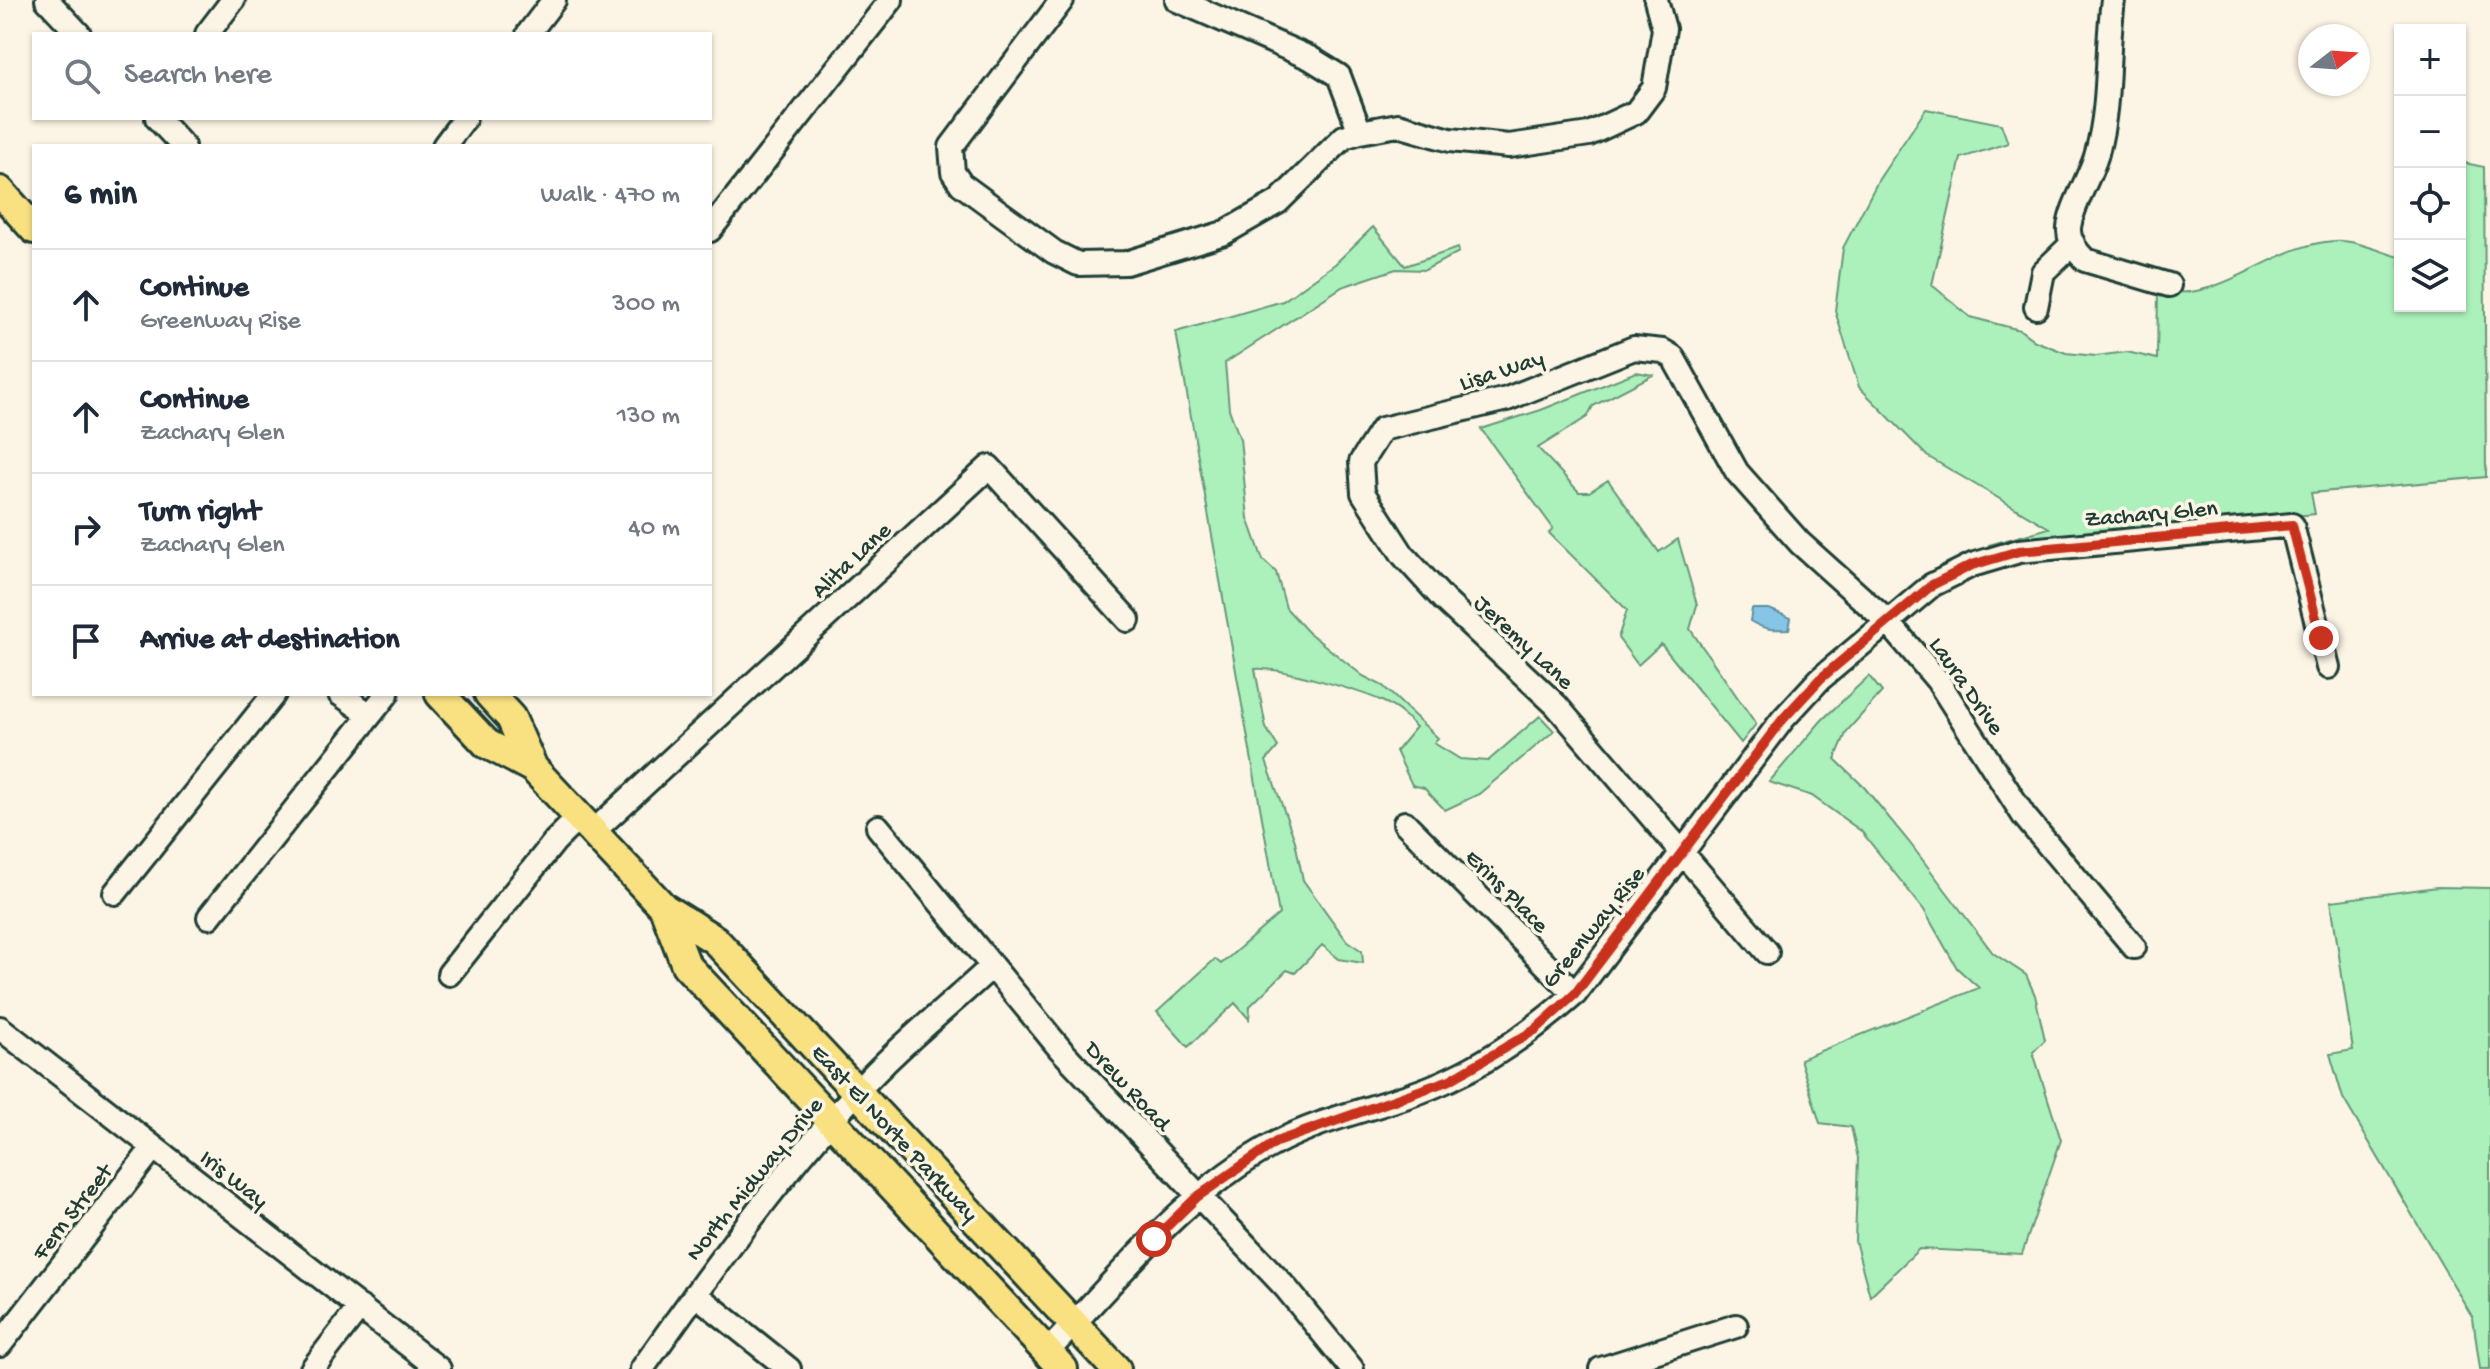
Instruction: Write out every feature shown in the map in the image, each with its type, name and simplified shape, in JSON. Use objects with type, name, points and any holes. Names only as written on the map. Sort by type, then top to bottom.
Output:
[{"type":"main road","points":[[0,191],[32,227]]},
{"type":"main road","name":"East El Norte Parkway","points":[[442,696],[487,744],[533,768],[588,823],[664,908],[715,940],[1116,1369]]},
{"type":"main road","name":"East El Norte Parkway","points":[[491,696],[511,718],[533,768]]},
{"type":"main road","name":"East El Norte Parkway","points":[[664,908],[686,965],[1055,1360]]},
{"type":"street","points":[[47,0],[77,32]]},
{"type":"street","points":[[209,32],[233,0]]},
{"type":"street","points":[[530,32],[554,0]]},
{"type":"street","points":[[712,227],[891,0]]},
{"type":"street","points":[[1062,0],[951,147],[953,172],[961,184],[1054,252],[1078,264],[1126,263],[1224,233],[1278,202],[1344,137],[1360,132],[1398,125],[1450,140],[1509,146],[1589,134],[1636,112],[1654,88],[1664,29],[1656,0]]},
{"type":"street","points":[[1177,0],[1310,58],[1339,76],[1360,132]]},
{"type":"street","points":[[2113,0],[2108,35],[2110,80],[2097,153],[2069,229],[2073,243],[2085,260],[2169,285]]},
{"type":"street","points":[[159,120],[181,144]]},
{"type":"street","points":[[446,144],[464,120]]},
{"type":"street","points":[[2036,307],[2043,272],[2073,243]]},
{"type":"street","name":"Lisa Way","points":[[1365,454],[1382,429],[1507,399],[1634,348],[1663,351]]},
{"type":"street","name":"Laura Drive","points":[[1663,351],[1673,357],[1737,472],[1800,543],[1888,622],[1938,681],[2024,816],[2134,947]]},
{"type":"street","name":"Jeremy Lane","points":[[1365,454],[1361,462],[1363,493],[1403,555],[1444,600],[1556,705],[1767,952]]},
{"type":"street","name":"Alita Lane","points":[[588,823],[989,467],[1128,620]]},
{"type":"street","name":"Zachary Glen","points":[[1888,622],[1932,585],[1972,565],[2019,551],[2292,525],[2328,667]]},
{"type":"street","name":"Greenway Rise","points":[[1055,1360],[1074,1323],[1197,1197],[1276,1142],[1450,1080],[1535,1030],[1575,994],[1783,719],[1820,679],[1888,622]]},
{"type":"street","points":[[115,893],[272,696]]},
{"type":"street","points":[[343,696],[370,715]]},
{"type":"street","points":[[209,917],[385,696]]},
{"type":"street","points":[[449,974],[555,841],[588,823]]},
{"type":"street","name":"Erins Place","points":[[1405,823],[1575,994]]},
{"type":"street","name":"Drew Road","points":[[878,827],[990,968],[1197,1197],[1286,1288],[1352,1369]]},
{"type":"street","name":"North Midway Drive","points":[[642,1369],[695,1294],[831,1121],[858,1090],[990,968]]},
{"type":"street","name":"Iris Way","points":[[0,1028],[439,1369]]},
{"type":"street","name":"Fern Street","points":[[0,1345],[153,1148]]},
{"type":"street","points":[[695,1294],[789,1369]]},
{"type":"street","points":[[312,1369],[360,1307]]},
{"type":"street","points":[[1601,1369],[1736,1326]]},
{"type":"green space","points":[[1926,109],[2001,124],[2008,143],[1961,158],[1932,285],[1970,317],[2020,330],[2035,341],[2066,353],[2096,356],[2127,352],[2157,359],[2158,290],[2181,293],[2203,290],[2289,252],[2334,241],[2359,244],[2394,255],[2394,312],[2466,312],[2466,163],[2484,167],[2486,477],[2311,493],[2315,514],[2054,540],[1992,551],[1989,545],[2049,528],[1927,456],[1859,387],[1835,311],[1843,248],[1879,179]]},
{"type":"green space","points":[[1373,227],[1405,266],[1458,248],[1459,252],[1425,270],[1396,269],[1342,287],[1225,363],[1229,409],[1240,439],[1248,518],[1263,560],[1276,572],[1286,608],[1308,632],[1363,676],[1383,686],[1438,738],[1434,743],[1460,759],[1488,761],[1540,716],[1554,731],[1479,794],[1445,810],[1424,788],[1412,785],[1396,751],[1416,727],[1396,709],[1371,697],[1318,680],[1281,671],[1255,669],[1266,728],[1278,747],[1266,761],[1295,841],[1303,880],[1347,941],[1362,951],[1363,963],[1339,959],[1322,945],[1295,973],[1287,970],[1250,1006],[1249,1019],[1235,1003],[1188,1047],[1157,1012],[1215,959],[1221,964],[1279,914],[1176,332],[1283,301],[1335,264]]},
{"type":"green space","points":[[1636,372],[1653,375],[1593,406],[1587,417],[1538,448],[1579,492],[1589,492],[1608,480],[1659,552],[1678,539],[1697,605],[1690,629],[1756,724],[1741,743],[1661,644],[1638,665],[1618,638],[1627,610],[1549,533],[1553,528],[1481,429],[1541,410]]},
{"type":"green space","points":[[1869,676],[1882,692],[1847,731],[1835,759],[1864,787],[1909,842],[1993,953],[2026,975],[2035,995],[2045,1040],[2033,1052],[2061,1140],[2022,1254],[1919,1249],[1870,1296],[1855,1241],[1858,1158],[1851,1127],[1820,1123],[1800,1059],[1979,988],[1957,968],[1924,910],[1861,831],[1812,796],[1769,782],[1822,720]]},
{"type":"green space","points":[[2437,887],[2490,888],[2490,1369],[2480,1369],[2473,1318],[2343,1098],[2330,1054],[2353,1050],[2331,901]]},
{"type":"water","points":[[1752,609],[1769,609],[1791,618],[1789,629],[1769,629],[1755,624],[1750,621]]},
{"type":"route","points":[[1154,1239],[1197,1197],[1237,1166],[1276,1142],[1450,1080],[1535,1030],[1575,994],[1783,719],[1820,679],[1932,585],[1972,565],[2019,551],[2292,525],[2321,638]]}]
